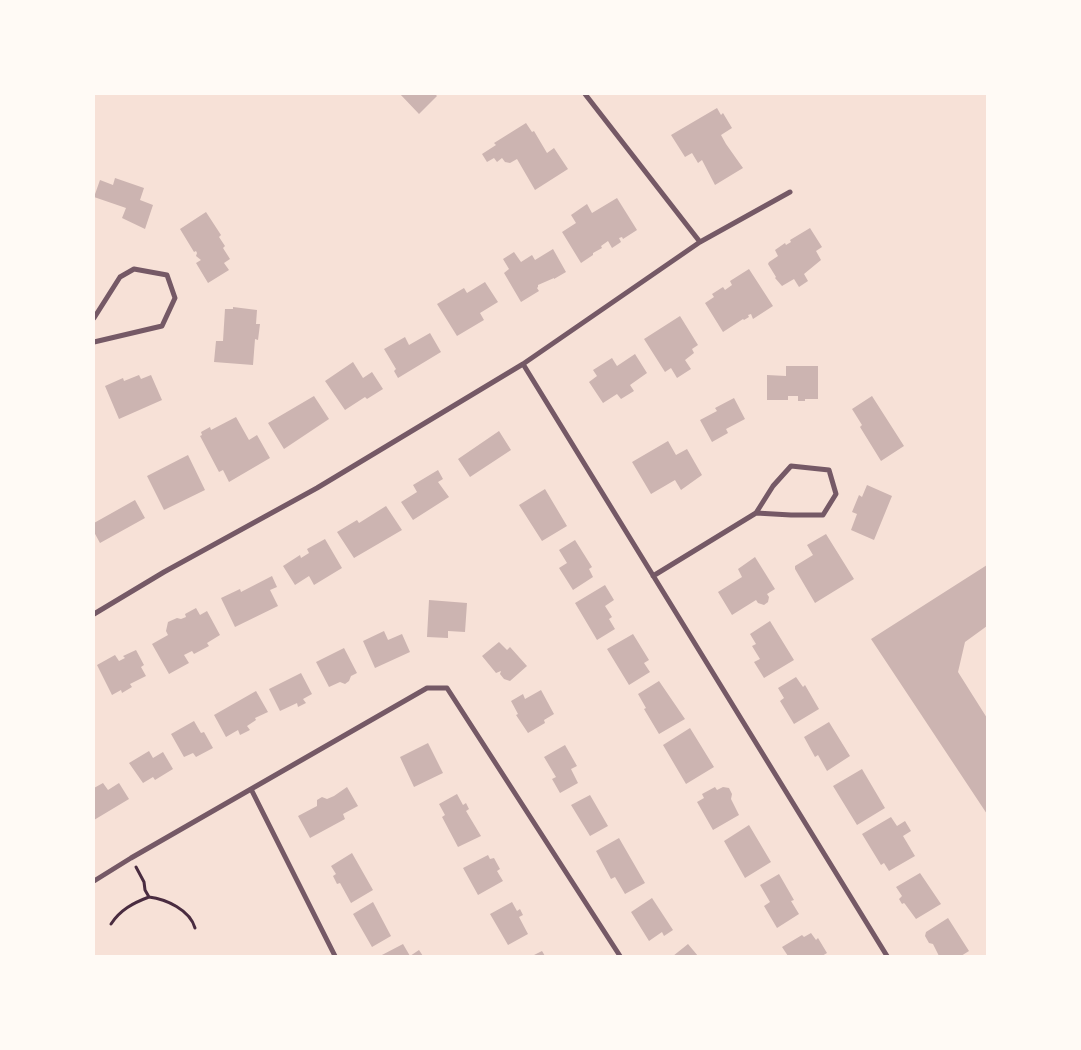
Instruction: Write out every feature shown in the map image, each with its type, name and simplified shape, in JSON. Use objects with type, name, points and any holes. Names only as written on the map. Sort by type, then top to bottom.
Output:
[{"type":"street","points":[[585,94],[700,242]]},
{"type":"street","points":[[94,614],[164,572],[317,488],[523,364],[700,242],[790,192]]},
{"type":"street","points":[[94,318],[120,277],[134,269],[167,275],[175,298],[162,326],[94,342]]},
{"type":"street","points":[[523,364],[887,956]]},
{"type":"street","points":[[653,576],[756,513],[773,486],[791,466],[829,470],[836,494],[823,515],[791,516],[756,513]]},
{"type":"street","points":[[94,881],[428,688],[447,688],[620,956]]},
{"type":"street","points":[[251,789],[335,956]]},
{"type":"path","points":[[131,858],[144,882],[148,897]]},
{"type":"path","points":[[111,924],[129,906],[148,897],[157,898],[177,907],[193,920],[195,928]]},
{"type":"building","points":[[400,94],[435,94],[437,96],[419,114]]},
{"type":"building","points":[[717,108],[721,115],[723,113],[732,128],[721,135],[743,168],[715,185],[702,160],[698,163],[692,153],[685,157],[671,135]]},
{"type":"building","points":[[526,123],[532,132],[534,131],[547,153],[554,148],[568,169],[535,190],[517,159],[510,163],[505,162],[502,158],[497,162],[494,158],[487,162],[482,154],[496,145],[494,143]]},
{"type":"building","points":[[115,178],[144,188],[140,200],[153,205],[145,229],[122,218],[126,208],[94,197],[100,180],[113,185]]},
{"type":"building","points":[[617,198],[637,230],[623,239],[622,237],[619,238],[621,242],[612,248],[608,241],[601,246],[602,248],[581,263],[562,232],[576,223],[571,215],[587,204],[592,213]]},
{"type":"building","points":[[206,212],[221,235],[219,237],[225,246],[223,248],[230,259],[224,263],[229,270],[208,283],[196,263],[201,260],[196,256],[196,251],[194,252],[180,229]]},
{"type":"building","points":[[810,228],[822,247],[816,251],[821,260],[804,274],[808,281],[799,287],[794,279],[782,286],[775,278],[768,264],[778,256],[775,250],[785,243],[786,245],[791,242],[790,240]]},
{"type":"building","points":[[553,249],[566,272],[538,285],[539,291],[521,302],[504,273],[509,269],[503,259],[514,252],[521,262],[532,255],[535,260]]},
{"type":"building","points":[[749,269],[773,306],[753,319],[751,314],[748,315],[749,317],[723,332],[705,303],[714,297],[712,294],[723,287],[725,290],[732,285],[730,281]]},
{"type":"building","points":[[485,282],[498,302],[480,313],[484,320],[457,336],[437,304],[464,288],[467,293]]},
{"type":"building","points":[[233,307],[257,310],[256,324],[260,324],[258,340],[255,339],[253,365],[214,362],[216,341],[223,341],[225,309],[233,309]]},
{"type":"building","points":[[680,316],[698,345],[692,349],[694,353],[685,360],[691,369],[677,378],[671,368],[665,372],[644,339]]},
{"type":"building","points":[[430,333],[441,352],[398,378],[394,371],[396,369],[384,349],[405,337],[409,345]]},
{"type":"building","points":[[635,354],[647,373],[630,385],[634,391],[621,399],[617,394],[603,403],[589,382],[597,376],[593,370],[612,358],[617,366]]},
{"type":"building","points":[[353,362],[363,378],[372,372],[383,389],[367,399],[365,397],[345,410],[325,381]]},
{"type":"building","points":[[786,366],[818,366],[818,399],[798,401],[798,396],[788,396],[788,400],[767,400],[767,375],[786,376]]},
{"type":"building","points":[[139,375],[141,379],[151,375],[162,400],[119,419],[105,386],[123,378],[124,381]]},
{"type":"building","points":[[314,396],[329,419],[284,449],[268,423]]},
{"type":"building","points":[[872,396],[904,446],[881,461],[860,427],[862,425],[852,409]]},
{"type":"building","points":[[734,398],[745,419],[726,429],[728,433],[712,442],[700,420],[717,411],[715,408]]},
{"type":"building","points":[[236,417],[249,440],[257,435],[270,458],[229,482],[223,470],[219,472],[200,436],[202,435],[201,432],[210,427],[211,430]]},
{"type":"building","points":[[499,431],[511,450],[470,477],[458,459]]},
{"type":"building","points":[[668,441],[676,455],[687,449],[702,475],[681,490],[675,480],[651,494],[632,462]]},
{"type":"building","points":[[188,455],[205,490],[164,510],[147,476]]},
{"type":"building","points":[[438,470],[443,479],[438,482],[449,497],[413,520],[401,502],[417,492],[413,485]]},
{"type":"building","points":[[867,485],[892,496],[874,540],[851,530],[857,514],[852,512],[859,495],[862,497]]},
{"type":"building","points":[[545,489],[567,526],[542,541],[519,505]]},
{"type":"building","points":[[135,500],[145,518],[100,543],[94,532],[94,523]]},
{"type":"building","points":[[386,506],[402,530],[354,558],[337,532],[357,520],[359,523]]},
{"type":"building","points":[[826,534],[854,579],[815,603],[795,566],[813,555],[807,545]]},
{"type":"building","points":[[325,539],[342,568],[314,585],[309,576],[295,585],[283,566],[300,555],[301,558],[309,553],[307,549]]},
{"type":"building","points":[[575,540],[592,567],[589,569],[593,577],[573,590],[559,568],[567,563],[559,550]]},
{"type":"building","points":[[755,557],[775,589],[767,594],[769,597],[768,602],[764,605],[756,600],[732,615],[718,592],[742,577],[738,569]]},
{"type":"building","points":[[987,565],[987,626],[965,642],[958,672],[987,718],[987,814],[871,639]]},
{"type":"building","points":[[272,576],[277,587],[270,590],[278,606],[235,627],[221,598],[240,589],[241,592]]},
{"type":"building","points":[[605,585],[614,600],[605,606],[612,617],[609,619],[615,629],[597,640],[575,603]]},
{"type":"building","points":[[429,600],[467,603],[465,632],[448,631],[448,638],[427,637]]},
{"type":"building","points":[[196,608],[200,615],[207,611],[220,635],[207,643],[209,646],[194,654],[192,651],[184,655],[189,663],[169,674],[152,644],[168,635],[166,631],[168,622],[186,617],[185,614]]},
{"type":"building","points":[[770,621],[794,660],[764,678],[754,662],[760,659],[752,646],[756,644],[750,634]]},
{"type":"building","points":[[384,631],[388,640],[402,634],[410,652],[375,668],[363,641]]},
{"type":"building","points":[[633,634],[649,660],[644,663],[650,672],[629,685],[607,649]]},
{"type":"building","points":[[499,642],[507,650],[510,647],[527,666],[510,681],[504,679],[500,674],[501,671],[496,673],[482,656]]},
{"type":"building","points":[[344,648],[357,673],[351,676],[345,684],[340,682],[329,687],[316,662]]},
{"type":"building","points":[[136,650],[144,665],[141,667],[146,676],[130,684],[132,687],[122,693],[121,690],[112,695],[97,665],[115,655],[119,661],[125,658],[123,656]]},
{"type":"building","points":[[301,673],[312,694],[303,699],[306,703],[298,707],[297,703],[280,711],[269,689]]},
{"type":"building","points":[[796,677],[803,687],[805,685],[819,709],[794,724],[780,701],[784,698],[778,688]]},
{"type":"building","points":[[659,681],[685,719],[659,734],[644,709],[646,708],[638,694]]},
{"type":"building","points":[[541,690],[554,714],[544,720],[545,723],[528,733],[516,715],[518,714],[511,701],[523,694],[525,699]]},
{"type":"building","points":[[256,691],[268,712],[255,718],[256,720],[247,726],[250,730],[240,735],[238,730],[226,737],[214,715]]},
{"type":"building","points":[[194,721],[201,733],[204,732],[213,748],[196,757],[193,753],[184,757],[171,734]]},
{"type":"building","points":[[829,722],[850,756],[827,771],[818,755],[815,757],[804,737]]},
{"type":"building","points":[[690,728],[714,767],[686,784],[663,745]]},
{"type":"building","points":[[428,743],[443,773],[414,787],[400,757]]},
{"type":"building","points":[[565,745],[577,766],[571,769],[578,783],[560,793],[552,779],[556,777],[544,757]]},
{"type":"building","points":[[149,751],[153,758],[163,752],[173,769],[155,780],[153,777],[143,783],[129,763]]},
{"type":"building","points":[[862,769],[885,808],[857,825],[833,786]]},
{"type":"building","points":[[103,783],[108,790],[119,783],[129,799],[94,820],[94,788]]},
{"type":"building","points":[[347,787],[358,806],[343,814],[345,819],[310,838],[298,816],[317,806],[317,800],[322,797],[327,799]]},
{"type":"building","points":[[715,787],[717,790],[723,787],[729,788],[732,794],[731,799],[739,815],[713,830],[697,802],[704,798],[702,794]]},
{"type":"building","points":[[457,794],[463,805],[466,803],[469,809],[466,811],[481,836],[458,847],[442,817],[445,815],[439,804]]},
{"type":"building","points":[[590,795],[608,826],[590,836],[571,805]]},
{"type":"building","points":[[891,817],[897,826],[905,821],[911,831],[903,836],[915,856],[889,871],[884,863],[881,865],[862,834]]},
{"type":"building","points":[[749,825],[771,862],[745,878],[724,841]]},
{"type":"building","points":[[619,838],[645,883],[625,894],[615,877],[611,879],[596,851]]},
{"type":"building","points":[[352,853],[373,890],[351,903],[340,883],[337,884],[333,876],[336,874],[331,866]]},
{"type":"building","points":[[488,855],[490,859],[494,858],[500,869],[497,871],[503,881],[478,895],[463,868]]},
{"type":"building","points":[[920,873],[941,904],[916,919],[905,904],[902,904],[899,899],[902,896],[896,887]]},
{"type":"building","points":[[779,874],[794,900],[791,901],[799,914],[777,928],[764,906],[770,902],[760,885]]},
{"type":"building","points":[[652,898],[673,930],[664,936],[662,932],[649,941],[631,912]]},
{"type":"building","points":[[373,902],[391,936],[372,947],[353,914]]},
{"type":"building","points":[[512,902],[517,911],[520,909],[523,915],[519,917],[528,934],[508,945],[490,914]]},
{"type":"building","points":[[948,918],[969,951],[961,956],[939,956],[933,944],[929,943],[925,936],[926,932]]},
{"type":"building","points":[[811,933],[816,940],[818,938],[827,953],[822,956],[788,956],[782,947],[802,935],[804,937]]},
{"type":"building","points":[[403,944],[410,956],[380,956]]},
{"type":"building","points":[[688,944],[698,956],[673,956]]},
{"type":"building","points":[[419,950],[423,956],[410,956]]},
{"type":"building","points":[[542,951],[545,956],[532,956]]}]
